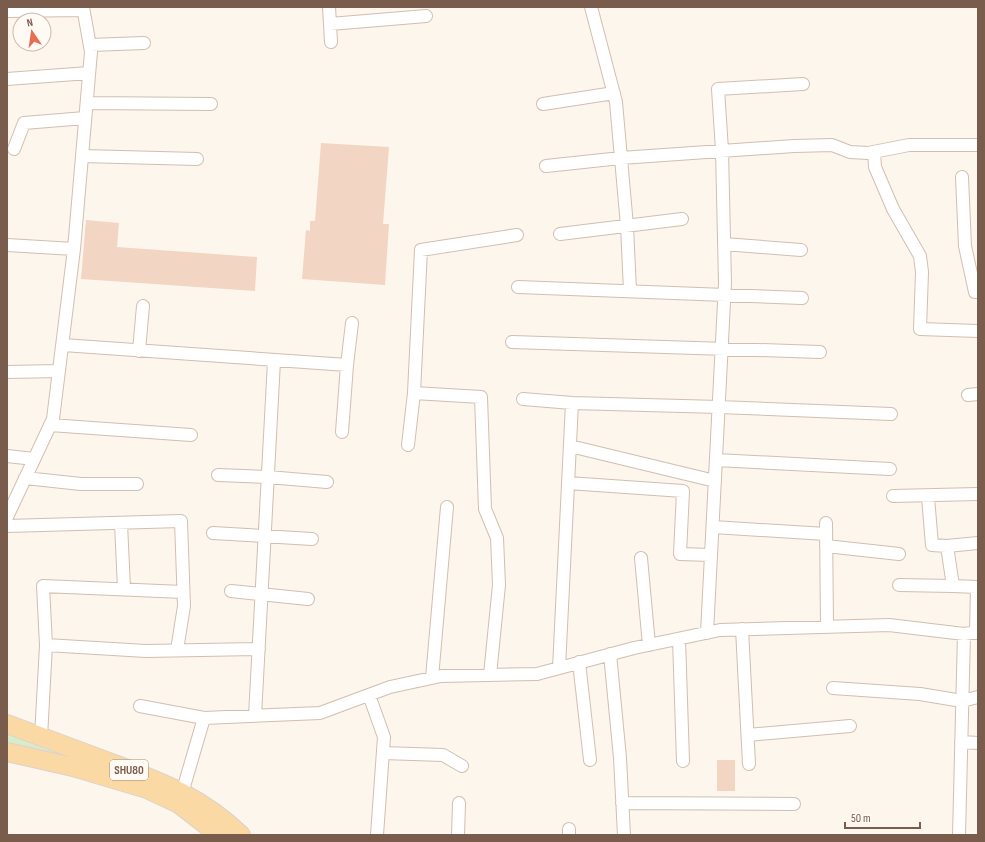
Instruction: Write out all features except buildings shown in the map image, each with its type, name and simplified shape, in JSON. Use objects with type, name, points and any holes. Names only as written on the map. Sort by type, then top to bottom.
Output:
[{"type":"main road","name":"SHU80","points":[[7,724],[171,786],[180,798],[214,833]]},
{"type":"main road","name":"SHU80","points":[[7,752],[116,779],[180,798],[223,817],[241,835]]},
{"type":"street","points":[[329,7],[331,42]]},
{"type":"street","points":[[591,7],[614,93],[627,226],[630,291]]},
{"type":"street","points":[[7,11],[83,8],[91,52],[74,249],[53,419],[7,517]]},
{"type":"street","points":[[330,24],[426,16]]},
{"type":"street","points":[[90,45],[144,44]]},
{"type":"street","points":[[7,79],[89,73]]},
{"type":"street","points":[[707,633],[724,295],[722,150],[718,89],[803,84]]},
{"type":"street","points":[[543,104],[614,93]]},
{"type":"street","points":[[87,104],[211,104]]},
{"type":"street","points":[[14,149],[24,123],[85,118]]},
{"type":"street","points":[[546,166],[722,150],[832,145],[850,152],[874,152],[909,145],[978,145]]},
{"type":"street","points":[[874,152],[875,167],[893,209],[920,256],[920,329],[978,331]]},
{"type":"street","points":[[82,156],[197,159]]},
{"type":"street","points":[[962,177],[965,246],[975,292],[978,292]]},
{"type":"street","points":[[560,234],[682,219]]},
{"type":"street","points":[[408,445],[414,393],[421,250],[517,235]]},
{"type":"street","points":[[724,244],[801,250]]},
{"type":"street","points":[[7,245],[74,249]]},
{"type":"street","points":[[518,287],[802,298]]},
{"type":"street","points":[[139,350],[143,306]]},
{"type":"street","points":[[342,432],[352,323]]},
{"type":"street","points":[[512,342],[820,352]]},
{"type":"street","points":[[62,345],[347,365]]},
{"type":"street","points":[[255,716],[274,361]]},
{"type":"street","points":[[7,372],[59,371]]},
{"type":"street","points":[[414,393],[481,397],[485,509],[497,538],[499,585],[490,675]]},
{"type":"street","points":[[523,399],[572,403],[891,414]]},
{"type":"street","points":[[558,668],[572,403]]},
{"type":"street","points":[[50,425],[191,434]]},
{"type":"street","points":[[570,446],[715,481]]},
{"type":"street","points":[[7,456],[34,459]]},
{"type":"street","points":[[716,460],[890,469]]},
{"type":"street","points":[[218,475],[268,477],[327,482]]},
{"type":"street","points":[[25,478],[81,484],[137,484]]},
{"type":"street","points":[[568,483],[683,491],[680,554],[711,554]]},
{"type":"street","points":[[893,496],[928,497],[978,494]]},
{"type":"street","points":[[928,497],[932,545],[947,546],[978,543]]},
{"type":"street","points":[[432,678],[447,508]]},
{"type":"street","points":[[7,526],[180,521],[184,606],[177,650]]},
{"type":"street","points":[[121,523],[124,589]]},
{"type":"street","points":[[712,527],[826,534],[900,554]]},
{"type":"street","points":[[213,532],[312,539]]},
{"type":"street","points":[[826,534],[827,626]]},
{"type":"street","points":[[947,546],[953,586]]},
{"type":"street","points":[[641,558],[649,645]]},
{"type":"street","points":[[140,706],[204,718],[320,713],[390,687],[441,676],[537,674],[649,645],[707,633],[742,629],[889,625],[964,634],[977,632],[977,587],[899,585]]},
{"type":"street","points":[[41,737],[46,645],[43,586],[184,592]]},
{"type":"street","points":[[231,591],[308,599]]},
{"type":"street","points":[[742,629],[749,764]]},
{"type":"street","points":[[958,835],[964,634]]},
{"type":"street","points":[[679,639],[683,761]]},
{"type":"street","points":[[46,645],[146,651],[259,648]]},
{"type":"street","points":[[610,654],[620,758],[624,835]]},
{"type":"street","points":[[579,662],[590,760]]},
{"type":"street","points":[[833,688],[920,694],[962,701],[978,697]]},
{"type":"street","points":[[368,695],[384,736],[377,835]]},
{"type":"street","points":[[180,798],[204,718]]},
{"type":"street","points":[[748,735],[850,726]]},
{"type":"street","points":[[961,742],[978,743]]},
{"type":"street","points":[[383,753],[444,755],[462,766]]},
{"type":"street","points":[[622,802],[794,804]]},
{"type":"street","points":[[458,835],[459,803]]},
{"type":"green space","points":[[7,730],[77,759],[7,742]]}]
